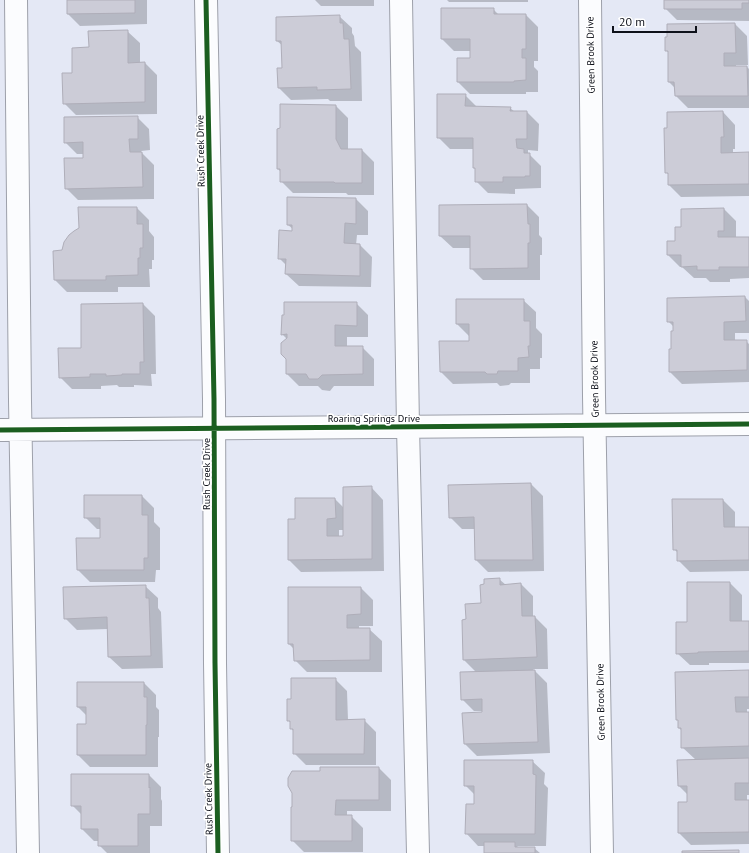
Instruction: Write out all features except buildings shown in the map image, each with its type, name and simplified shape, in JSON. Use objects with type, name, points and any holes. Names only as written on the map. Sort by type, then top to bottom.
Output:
[{"type":"street","points":[[16,0],[10,429],[28,853]]},
{"type":"street","name":"Rush Creek Drive","points":[[206,0],[214,428],[215,663],[218,853]]},
{"type":"street","points":[[401,0],[408,426],[418,853]]},
{"type":"street","name":"Green Brook Drive","points":[[590,0],[602,853]]},
{"type":"street","name":"Roaring Springs Drive","points":[[10,429],[749,424]]},
{"type":"cycle path","points":[[206,0],[214,399],[215,663],[218,853]]},
{"type":"cycle path","points":[[0,430],[749,424]]}]
